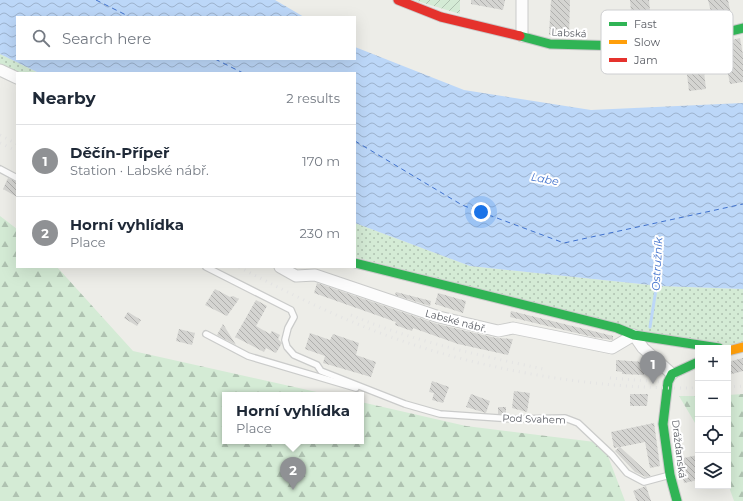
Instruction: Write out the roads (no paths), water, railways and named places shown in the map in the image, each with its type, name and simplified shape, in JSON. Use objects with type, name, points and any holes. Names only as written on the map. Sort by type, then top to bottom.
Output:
[{"type":"street","name":"Labská","points":[[398,0],[441,17],[550,44],[601,45]]},
{"type":"street","points":[[522,0],[522,36]]},
{"type":"street","name":"Labská","points":[[733,30],[743,28]]},
{"type":"street","points":[[0,70],[16,78]]},
{"type":"street","points":[[356,263],[617,328],[634,335],[699,345]]},
{"type":"street","name":"Labské nábř.","points":[[282,268],[296,276],[315,275],[439,317],[498,331],[513,328],[612,348],[634,335]]},
{"type":"street","points":[[634,335],[643,348],[672,374],[695,363]]},
{"type":"street","name":"Drážďanská","points":[[672,374],[668,382],[663,424],[670,475],[677,501]]},
{"type":"lane","points":[[0,169],[16,177]]},
{"type":"lane","name":"Pod Svahem","points":[[208,268],[291,310],[294,317],[288,328],[285,340],[287,347],[294,355],[317,365],[321,371],[344,381],[378,392],[405,404],[440,414],[513,419],[565,418],[578,423],[627,473],[644,482],[670,475]]},
{"type":"lane","name":"Pod Svahem","points":[[206,334],[248,356],[349,387],[378,392]]},
{"type":"water","name":"Labe","points":[[0,0],[275,0],[302,16],[16,16],[16,60],[356,60],[356,47],[464,90],[591,110],[743,103],[743,289],[660,286],[470,266],[356,223],[356,72],[37,72],[0,54]]},
{"type":"waterway","name":"Ostružník","points":[[650,327],[657,283]]},
{"type":"railway","points":[[0,135],[16,143]]},
{"type":"railway","points":[[0,143],[16,151]]},
{"type":"railway","points":[[241,268],[299,298],[360,325],[399,340],[440,353],[526,373],[570,380],[656,388],[695,388]]},
{"type":"railway","points":[[351,315],[421,340],[470,353],[543,369]]},
{"type":"railway","points":[[610,378],[662,382]]},
{"type":"railway","points":[[731,387],[743,386]]},
{"type":"place","name":"Děčín-Přípeř","points":[[653,384]]},
{"type":"place","name":"Horní vyhlídka","points":[[293,490]]}]
